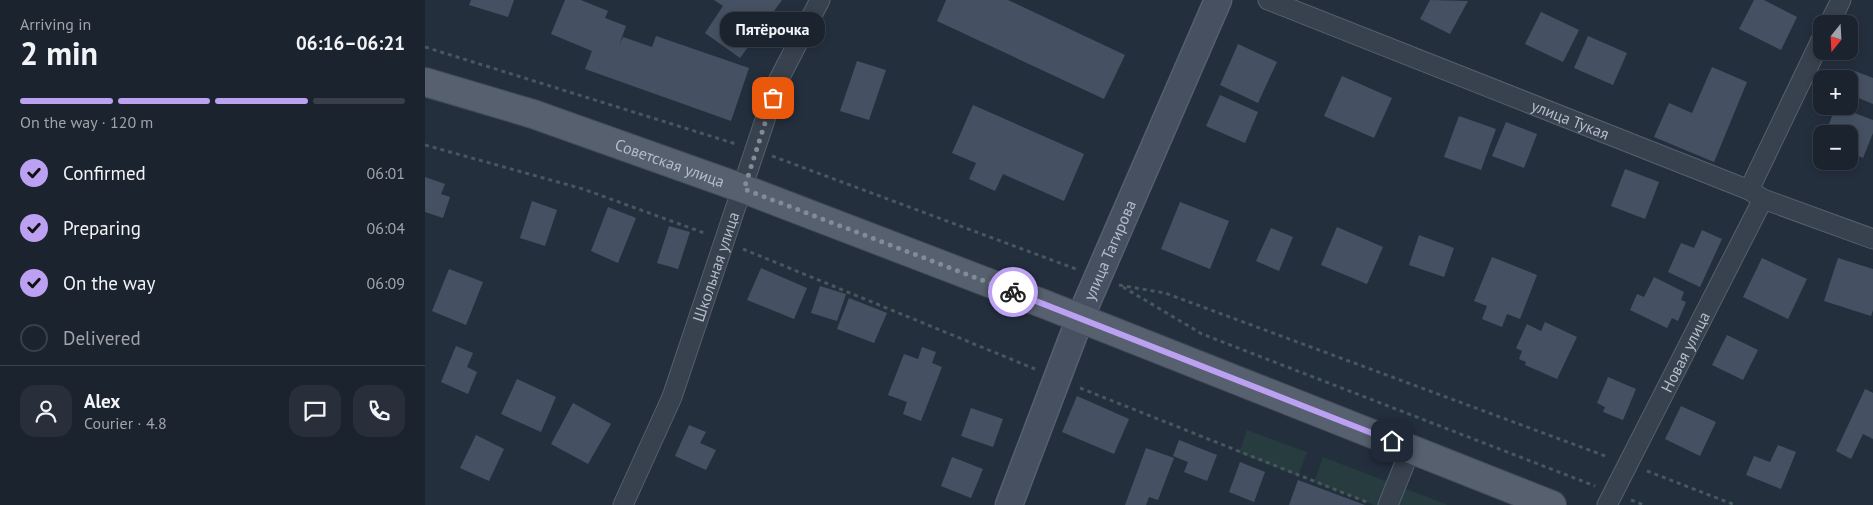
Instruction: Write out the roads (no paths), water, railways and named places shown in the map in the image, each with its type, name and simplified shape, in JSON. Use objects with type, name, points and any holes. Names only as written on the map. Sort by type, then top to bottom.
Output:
[{"type":"main road","name":"Советская улица","points":[[425,82],[533,114],[744,189],[1080,318],[1552,505]]},
{"type":"street","name":"Школьная улица","points":[[623,505],[672,397],[779,81],[820,0]]},
{"type":"street","name":"улица Тагирова","points":[[1009,505],[1080,318],[1109,281],[1217,0]]},
{"type":"street","name":"улица Тукая","points":[[1268,0],[1873,239]]},
{"type":"street","points":[[1834,15],[1841,0]]},
{"type":"street","name":"Новая улица","points":[[1610,499],[1756,194],[1813,59]]},
{"type":"street","points":[[1388,505],[1411,448]]},
{"type":"place","name":"Пятёрочка","points":[[773,98]]}]
